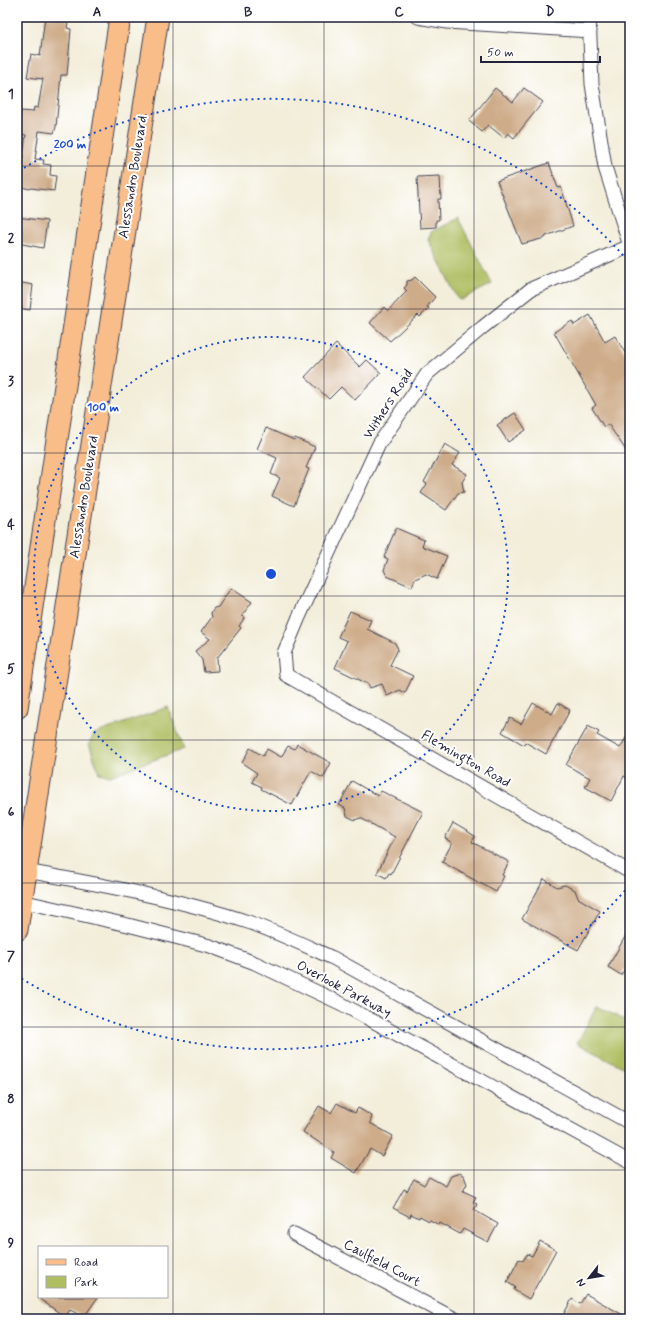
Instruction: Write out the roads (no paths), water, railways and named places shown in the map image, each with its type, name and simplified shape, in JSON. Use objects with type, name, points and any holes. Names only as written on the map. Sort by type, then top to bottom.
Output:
[{"type":"main road","points":[[17,708],[120,17]]},
{"type":"main road","name":"Alessandro Boulevard","points":[[17,930],[158,17]]},
{"type":"street","points":[[418,17],[447,22],[590,31]]},
{"type":"street","points":[[589,17],[592,84],[605,167],[630,246]]},
{"type":"street","name":"Withers Road","points":[[286,675],[284,653],[299,617],[379,444],[427,374],[482,327],[531,289],[630,246]]},
{"type":"street","name":"Flemington Road","points":[[286,675],[630,872]]},
{"type":"street","name":"Overlook Parkway","points":[[26,872],[173,900],[252,924],[289,938],[333,958],[630,1123]]},
{"type":"street","name":"Overlook Parkway","points":[[21,901],[128,925],[210,946],[255,963],[340,1003],[630,1162]]},
{"type":"street","name":"Caulfield Court","points":[[294,1234],[456,1319]]}]
